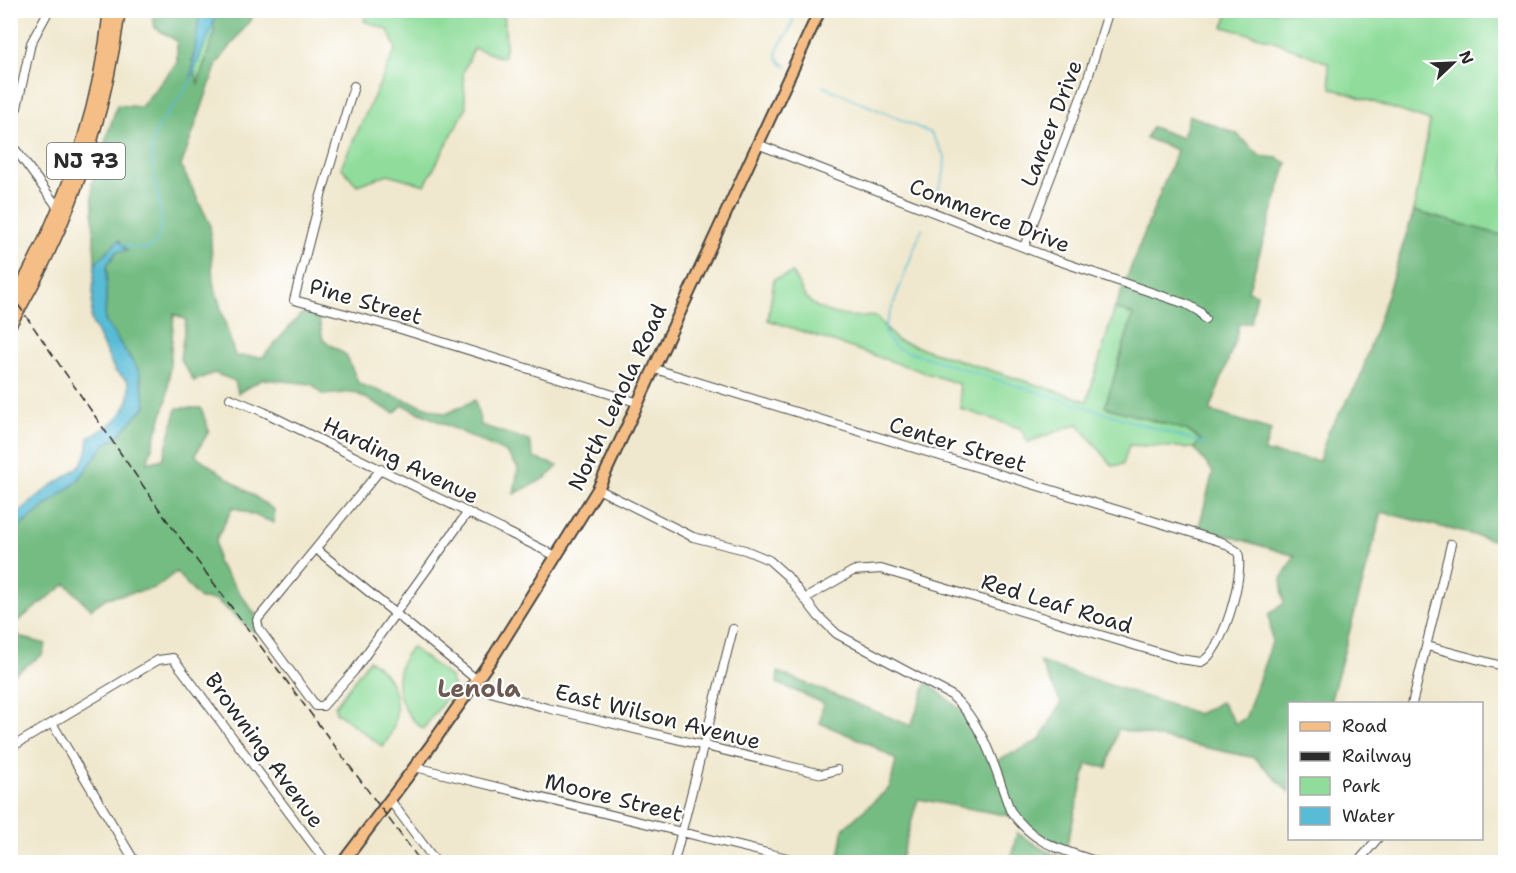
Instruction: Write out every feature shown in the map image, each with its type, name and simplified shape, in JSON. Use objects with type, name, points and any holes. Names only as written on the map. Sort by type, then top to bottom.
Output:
[{"type":"highway","name":"NJ 73","points":[[10,307],[59,209],[90,116],[105,51],[110,10]]},
{"type":"highway","name":"NJ 73","points":[[10,324],[60,230],[83,171],[104,98],[119,10]]},
{"type":"main road","name":"North Lenola Road","points":[[343,862],[475,683],[598,489],[820,10]]},
{"type":"street","points":[[10,118],[17,108],[31,43],[49,10]]},
{"type":"street","name":"Lancer Drive","points":[[1024,247],[1086,84],[1109,10]]},
{"type":"street","name":"Pine Street","points":[[354,86],[320,200],[294,300],[394,327],[639,403]]},
{"type":"street","points":[[10,142],[59,209]]},
{"type":"street","name":"Commerce Drive","points":[[759,145],[1024,247],[1186,304],[1200,312],[1205,319]]},
{"type":"street","name":"Center Street","points":[[655,369],[926,454],[1214,540],[1238,552],[1240,565]]},
{"type":"street","name":"Harding Avenue","points":[[230,398],[248,404],[556,556]]},
{"type":"street","points":[[381,469],[257,620],[259,629],[316,706],[323,706],[354,671],[468,512]]},
{"type":"street","points":[[598,489],[693,537],[761,556],[782,570],[824,623],[844,639],[943,690],[959,702],[973,718],[984,738],[1010,810],[1038,839],[1052,848],[1100,862]]},
{"type":"street","points":[[1412,702],[1450,544]]},
{"type":"street","points":[[316,549],[395,612],[475,683]]},
{"type":"street","name":"Red Leaf Road","points":[[804,599],[853,571],[881,569],[1180,659],[1200,662],[1211,656],[1224,631],[1240,565]]},
{"type":"street","points":[[674,862],[733,628]]},
{"type":"street","points":[[1426,646],[1506,667]]},
{"type":"street","name":"Browning Avenue","points":[[52,723],[158,660],[173,658],[326,862]]},
{"type":"street","name":"East Wilson Avenue","points":[[475,683],[547,708],[822,774],[837,771]]},
{"type":"street","points":[[10,748],[52,723],[135,862]]},
{"type":"street","name":"Moore Street","points":[[415,767],[804,862]]},
{"type":"street","points":[[390,800],[436,862]]},
{"type":"street","points":[[1358,862],[1376,840]]},
{"type":"green space","points":[[1447,10],[1456,15],[1460,11],[1505,11],[1505,236],[1414,211],[1430,121],[1331,88],[1328,63],[1272,40],[1223,27],[1229,11]]},
{"type":"green space","points":[[152,11],[206,11],[206,22],[192,60],[198,84],[214,34],[213,11],[257,11],[217,64],[181,166],[210,224],[213,282],[235,356],[263,357],[301,314],[318,314],[323,340],[346,355],[359,384],[446,414],[475,400],[481,425],[529,441],[534,458],[558,466],[546,478],[514,494],[518,468],[507,453],[403,405],[394,413],[354,392],[323,395],[312,384],[263,379],[238,393],[235,381],[214,373],[194,381],[180,359],[186,320],[174,314],[167,399],[147,463],[163,459],[177,408],[201,408],[209,431],[195,455],[274,510],[274,523],[233,507],[216,540],[217,562],[261,622],[254,632],[216,600],[200,599],[176,572],[155,588],[106,598],[91,609],[66,584],[14,624],[20,637],[46,644],[42,655],[11,676],[11,533],[78,481],[105,443],[115,439],[146,406],[139,371],[105,321],[107,265],[117,251],[127,251],[119,240],[95,264],[92,183],[117,105],[141,107],[177,63],[177,41],[155,28]]},
{"type":"green space","points":[[213,11],[214,34],[197,85],[192,60]]},
{"type":"green space","points":[[368,11],[504,11],[506,45],[503,58],[474,48],[463,73],[466,108],[425,185],[388,174],[357,185],[341,167],[396,49],[388,30],[364,21]]},
{"type":"green space","points":[[1189,115],[1237,134],[1260,156],[1277,158],[1287,163],[1248,291],[1257,294],[1251,322],[1238,325],[1236,338],[1210,411],[1271,430],[1264,452],[1319,461],[1328,432],[1359,381],[1414,211],[1505,236],[1505,543],[1382,512],[1330,702],[1288,702],[1288,791],[1255,758],[1118,729],[1107,768],[1087,764],[1065,852],[1023,826],[1016,817],[918,799],[900,862],[838,862],[844,828],[890,787],[896,760],[870,744],[820,723],[823,703],[777,683],[778,672],[911,726],[927,682],[976,723],[991,764],[1040,740],[1061,703],[1040,662],[1198,714],[1221,702],[1236,724],[1246,717],[1272,642],[1269,614],[1284,603],[1281,579],[1295,556],[1199,527],[1213,472],[1194,448],[1201,440],[1186,430],[1105,407],[1133,315],[1115,308],[1177,150],[1146,138],[1152,127],[1182,138]]},
{"type":"green space","points":[[793,273],[807,299],[821,309],[839,315],[876,316],[896,340],[1087,401],[1115,308],[1133,315],[1105,407],[1186,430],[1201,441],[1194,448],[1129,445],[1123,464],[1113,466],[1078,424],[1028,442],[1020,428],[961,409],[959,384],[768,320],[774,279]]},
{"type":"green space","points":[[411,647],[450,677],[454,688],[423,729],[407,711],[399,691],[400,669]]},
{"type":"green space","points":[[369,660],[388,678],[396,700],[394,724],[383,747],[336,712],[335,706]]},
{"type":"green space","points":[[1017,833],[1044,850],[1074,862],[1010,862]]},
{"type":"water","points":[[200,11],[218,11],[191,79]]},
{"type":"water","points":[[119,240],[127,251],[117,251],[107,265],[105,321],[139,371],[146,406],[115,439],[105,444],[78,481],[11,533],[11,518],[81,464],[88,448],[89,437],[113,422],[125,408],[128,400],[130,391],[128,381],[115,371],[91,320],[95,264]]},
{"type":"waterway","points":[[787,67],[779,61],[777,54],[778,48],[791,27],[793,10]]},
{"type":"waterway","points":[[206,43],[211,34],[212,25]]},
{"type":"waterway","points":[[122,244],[140,249],[149,248],[156,242],[160,233],[160,211],[152,160],[154,138],[165,117],[186,89],[194,70]]},
{"type":"waterway","points":[[823,86],[931,133],[945,157],[944,174],[936,197]]},
{"type":"waterway","points":[[922,228],[885,326],[886,336],[896,348],[1205,444]]},
{"type":"railway","points":[[10,293],[166,519],[421,862]]},
{"type":"district","name":"Lenola","points":[[479,689]]}]
